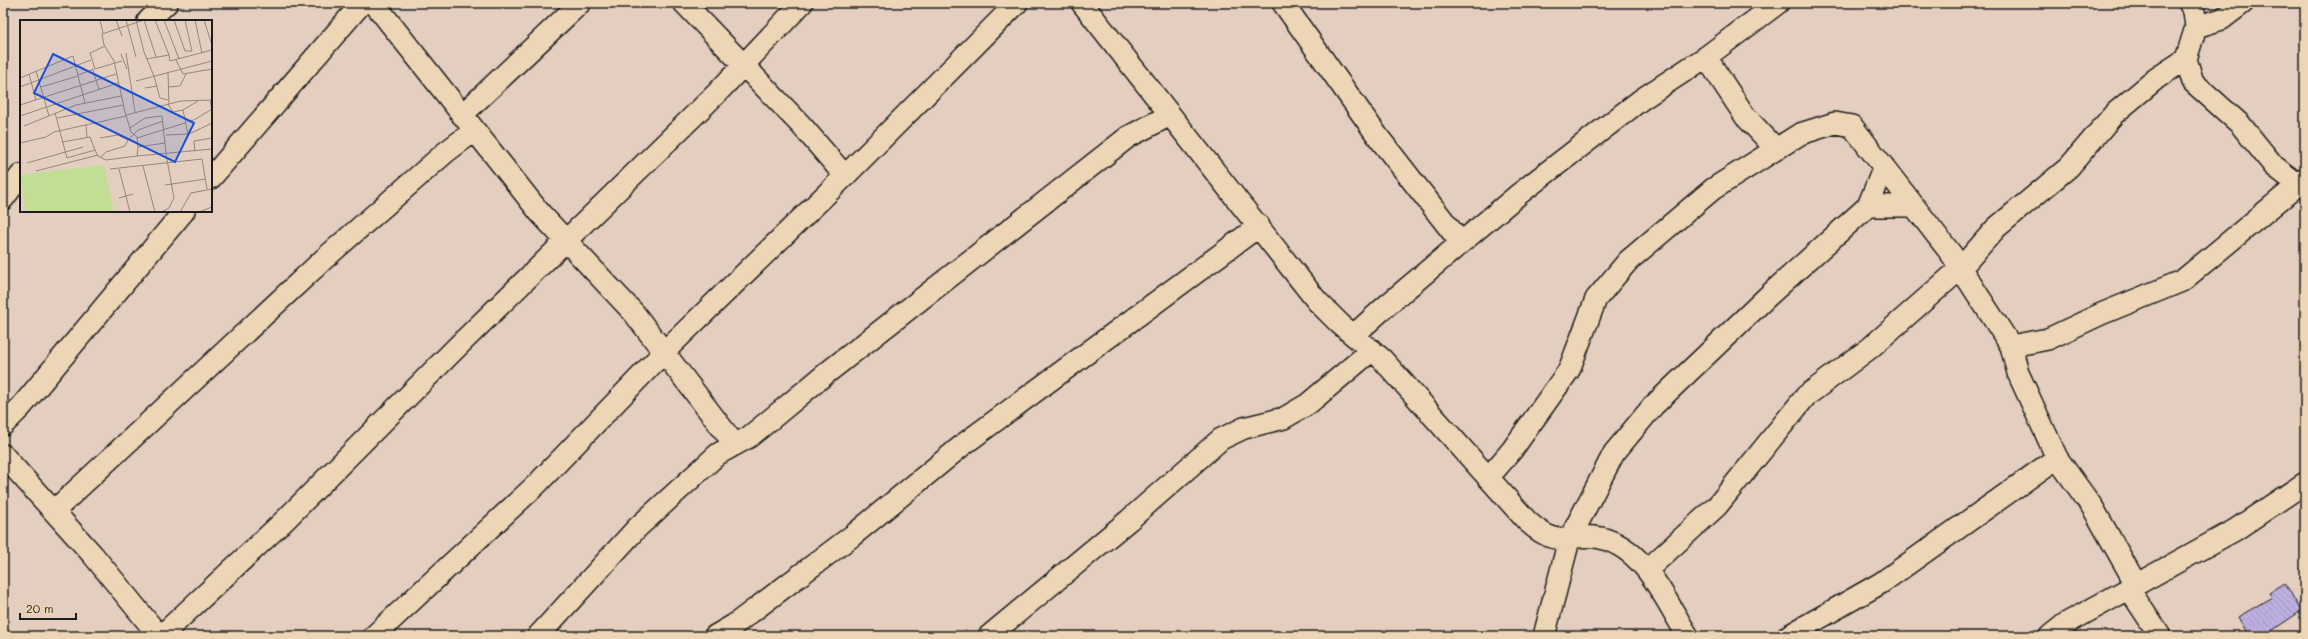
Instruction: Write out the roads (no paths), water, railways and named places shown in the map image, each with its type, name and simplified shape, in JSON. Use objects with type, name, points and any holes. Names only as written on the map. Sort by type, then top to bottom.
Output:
[{"type":"street","points":[[149,20],[167,3]]},
{"type":"street","points":[[212,177],[362,3]]},
{"type":"street","points":[[374,3],[540,214],[634,313],[734,444]]},
{"type":"street","points":[[54,511],[324,259],[446,152],[468,123],[580,3]]},
{"type":"street","points":[[684,3],[802,126],[845,176]]},
{"type":"street","points":[[3,455],[93,555],[160,636],[285,520],[456,348],[744,65],[802,3]]},
{"type":"street","points":[[374,636],[537,484],[664,352],[845,176],[1016,3]]},
{"type":"street","points":[[1082,3],[1317,301],[1382,359],[1488,478],[1539,531],[1552,538],[1569,540],[1587,537],[1601,538],[1620,545],[1640,560],[1688,636]]},
{"type":"street","points":[[1283,3],[1379,138],[1461,243]]},
{"type":"street","points":[[1354,335],[1386,306],[1519,194],[1642,99],[1706,57],[1778,3]]},
{"type":"street","points":[[2012,346],[2048,339],[2101,314],[2182,281],[2302,182],[2274,166],[2240,124],[2193,82],[2186,59],[2196,26],[2194,11],[2189,3]]},
{"type":"street","points":[[2196,26],[2222,19],[2243,3]]},
{"type":"street","points":[[1706,57],[1746,116],[1776,149]]},
{"type":"street","points":[[1646,570],[1717,506],[1806,396],[1870,348],[1961,268],[1996,228],[2068,167],[2114,114],[2157,78],[2186,59]]},
{"type":"street","points":[[538,636],[637,528],[718,454],[770,420],[828,372],[1128,136],[1170,115]]},
{"type":"street","points":[[1488,478],[1512,450],[1569,370],[1596,299],[1628,261],[1713,189],[1800,134],[1835,123],[1852,126],[1961,268],[2012,346],[2018,373],[2057,458],[2094,508],[2132,586],[2160,636]]},
{"type":"street","points":[[1544,636],[1569,540],[1614,453],[1653,406],[1768,296],[1868,206],[1884,167]]},
{"type":"street","points":[[3,199],[20,176]]},
{"type":"street","points":[[1868,206],[1914,206]]},
{"type":"street","points":[[3,425],[21,407],[183,212]]},
{"type":"street","points":[[715,636],[734,625],[852,536],[964,444],[1259,226]]},
{"type":"street","points":[[989,636],[1129,520],[1221,439],[1244,428],[1284,418],[1308,404],[1372,350]]},
{"type":"street","points":[[1788,636],[1881,583],[2057,458]]},
{"type":"street","points":[[2050,636],[2066,624],[2132,586],[2235,530],[2305,483]]}]
